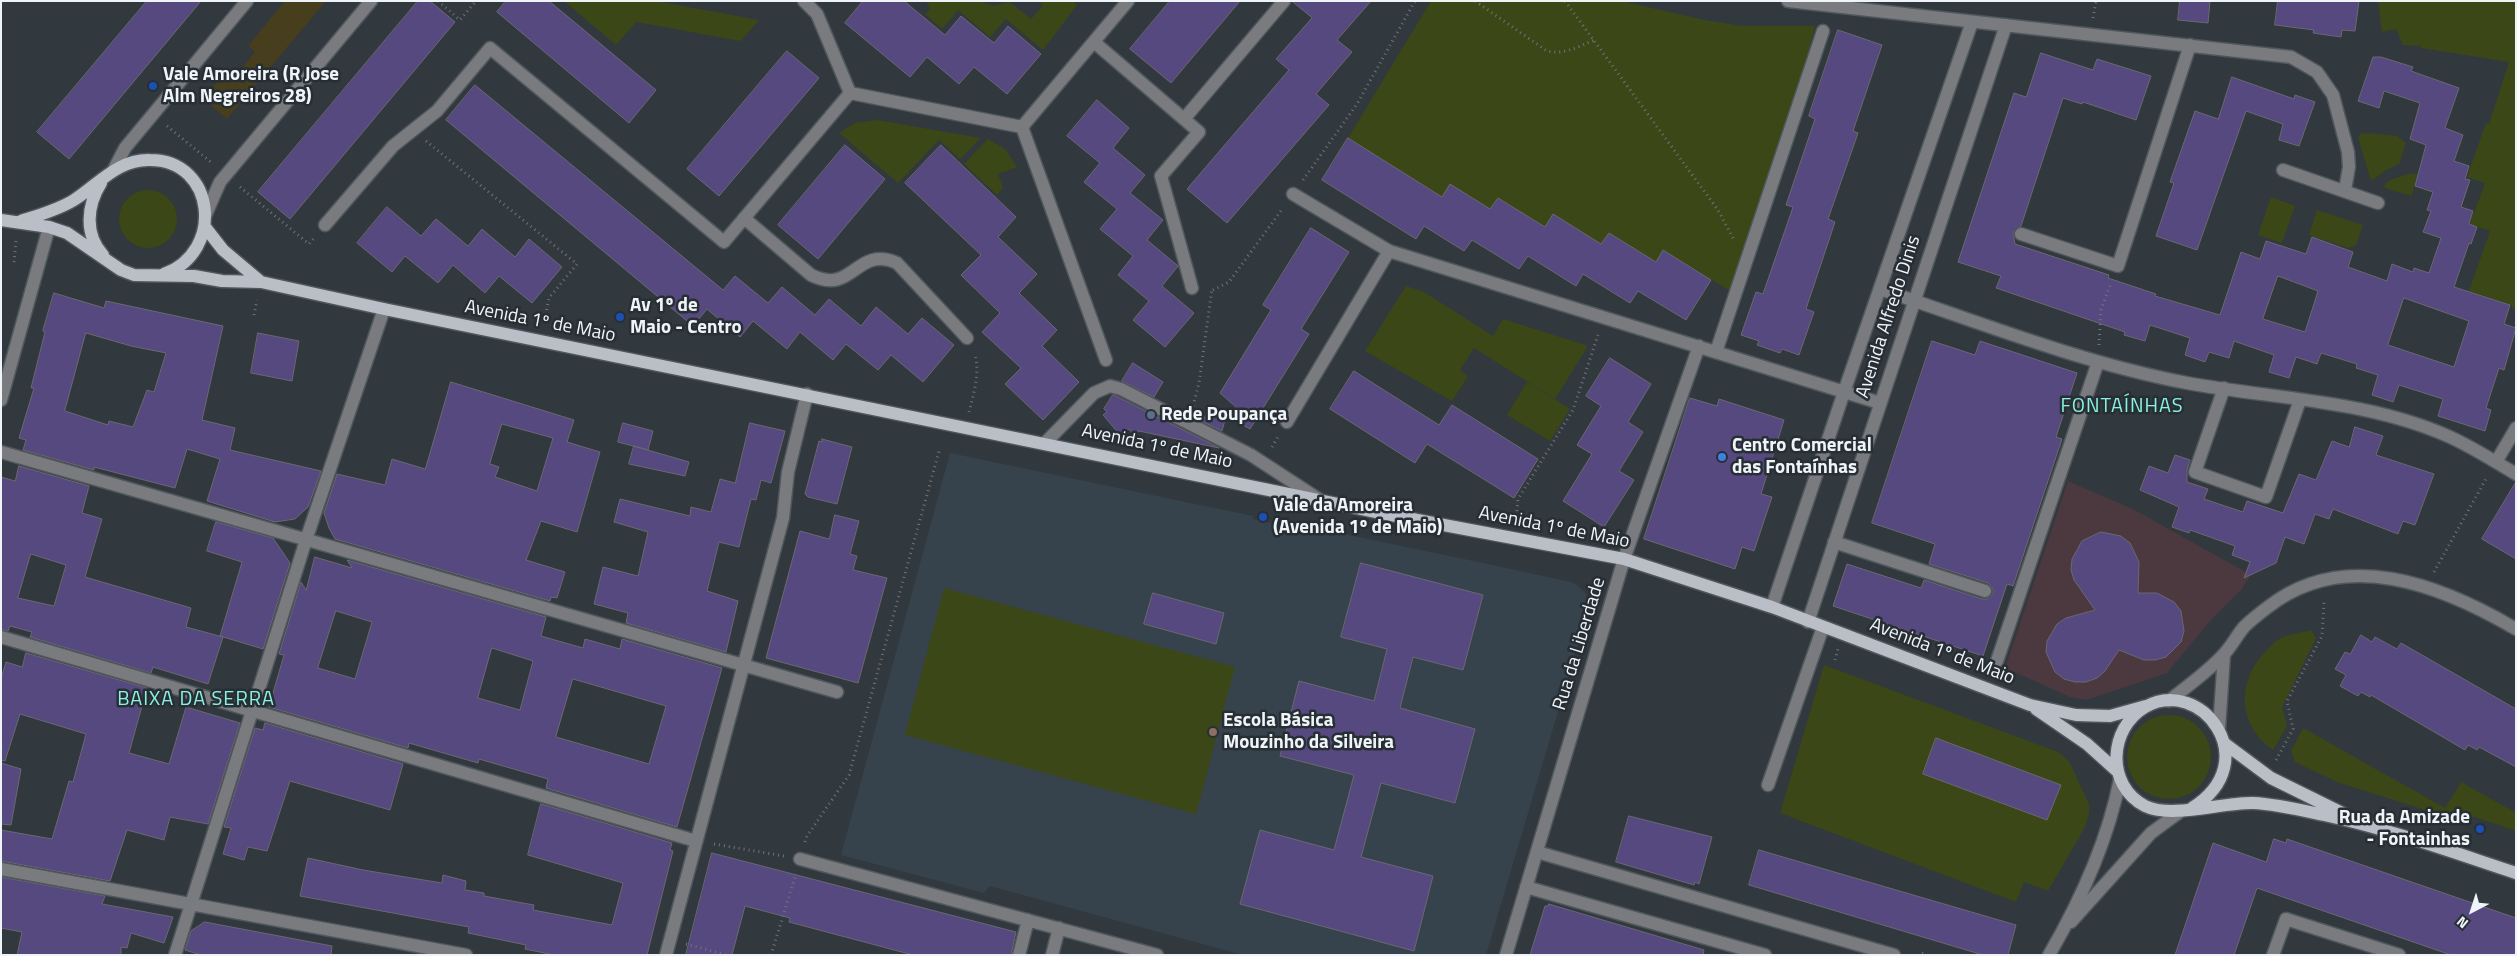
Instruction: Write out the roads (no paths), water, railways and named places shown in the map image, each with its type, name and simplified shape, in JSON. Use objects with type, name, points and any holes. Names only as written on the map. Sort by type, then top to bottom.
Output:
[{"type":"main road","name":"Avenida 1º de Maio","points":[[17,223],[73,201],[125,164],[138,160],[166,162],[184,172],[198,188],[204,200],[206,227],[202,240],[190,258],[174,270],[162,275]]},
{"type":"main road","name":"Avenida 1º de Maio","points":[[102,181],[94,193],[89,223],[96,245],[110,262]]},
{"type":"main road","name":"Avenida 1º de Maio","points":[[1,220],[49,227],[67,233],[110,262],[134,275],[162,275],[261,282],[384,309],[1320,500],[1624,559],[1772,607],[2030,705],[2076,716],[2110,716],[2146,706]]},
{"type":"main road","name":"Avenida 1º de Maio","points":[[206,227],[223,250],[261,282]]},
{"type":"main road","points":[[2186,809],[2206,799],[2220,781],[2226,759],[2224,743],[2219,729],[2206,714],[2189,704],[2169,701],[2146,706],[2130,718],[2120,734],[2115,752],[2119,775],[2130,794],[2145,806],[2162,811],[2186,809],[2254,803],[2306,811],[2362,823],[2516,873]]},
{"type":"main road","name":"Avenida 1º de Maio","points":[[2030,705],[2087,744],[2119,775]]},
{"type":"main road","points":[[2224,743],[2271,778],[2362,823]]},
{"type":"street","points":[[113,171],[125,148],[247,1]]},
{"type":"street","points":[[206,214],[220,182],[371,1]]},
{"type":"street","points":[[804,1],[819,8],[850,93]]},
{"type":"street","points":[[1022,127],[1128,1]]},
{"type":"street","points":[[1184,119],[1284,1]]},
{"type":"street","points":[[1788,1],[2291,57],[2317,72],[2332,95],[2348,152],[2349,166],[2345,190]]},
{"type":"street","name":"Avenida Alfredo Dinis","points":[[1772,607],[1972,22]]},
{"type":"street","name":"Avenida Alfredo Dinis","points":[[1808,622],[2006,25]]},
{"type":"street","points":[[1716,352],[1823,31]]},
{"type":"street","points":[[1094,42],[1199,132],[1161,176],[1192,288]]},
{"type":"street","points":[[2021,234],[2118,266],[2190,45]]},
{"type":"street","points":[[325,225],[393,146],[437,111],[490,48],[724,242],[850,93]]},
{"type":"street","points":[[850,93],[1022,127]]},
{"type":"street","points":[[1022,127],[1106,360]]},
{"type":"street","points":[[2283,170],[2378,203]]},
{"type":"street","points":[[1293,194],[1389,251],[1604,316],[1880,404]]},
{"type":"street","points":[[744,218],[811,275],[821,280],[833,281],[848,277],[866,261],[875,258],[885,258],[897,263],[967,338]]},
{"type":"street","points":[[1,400],[49,227]]},
{"type":"street","points":[[1287,422],[1389,251]]},
{"type":"street","points":[[1880,289],[2098,362],[2187,383],[2365,410],[2449,437],[2516,474]]},
{"type":"street","points":[[175,955],[306,540],[384,309]]},
{"type":"street","name":"Rua da Liberdade","points":[[1506,955],[1624,559],[1699,346]]},
{"type":"street","points":[[1997,661],[2098,362]]},
{"type":"street","points":[[1045,443],[1094,393],[1110,386],[1129,393],[1262,463],[1320,500]]},
{"type":"street","points":[[2224,388],[2195,472],[2266,497],[2300,400]]},
{"type":"street","points":[[666,955],[745,666],[783,518],[788,472],[807,394]]},
{"type":"street","points":[[2496,462],[2516,428]]},
{"type":"street","points":[[1,452],[836,692]]},
{"type":"street","points":[[1834,542],[1985,591]]},
{"type":"street","points":[[2169,701],[2224,655],[2245,626],[2270,606],[2296,590],[2319,581],[2357,576],[2392,578],[2426,586],[2460,599],[2516,629]]},
{"type":"street","points":[[1768,785],[1823,627]]},
{"type":"street","points":[[1,636],[696,841]]},
{"type":"street","points":[[2219,729],[2224,655]]},
{"type":"street","points":[[2049,955],[2101,847],[2114,814],[2119,775]]},
{"type":"street","points":[[2062,931],[2151,833],[2186,809]]},
{"type":"street","points":[[1537,852],[1894,955]]},
{"type":"street","points":[[800,859],[1157,955]]},
{"type":"street","points":[[1,869],[466,955]]},
{"type":"street","points":[[1526,887],[1765,955]]},
{"type":"street","points":[[2273,955],[2286,918],[2399,955]]},
{"type":"street","points":[[1019,955],[1028,920]]},
{"type":"street","points":[[1052,955],[1059,928]]},
{"type":"place","name":"Vale Amoreira (R Jose Alm Negreiros 28)","points":[[153,86]]},
{"type":"place","name":"Av 1º de Maio - Centro","points":[[620,317]]},
{"type":"place","name":"Rede Poupança","points":[[1151,415]]},
{"type":"place","name":"Centro Comercial das Fontaínhas","points":[[1722,457]]},
{"type":"place","name":"Vale da Amoreira (Avenida 1º de Maio)","points":[[1263,517]]},
{"type":"place","name":"Escola Básica Mouzinho da Silveira","points":[[1213,732]]},
{"type":"place","name":"Rua da Amizade - Fontainhas","points":[[2480,829]]},
{"type":"district","name":"FONTAÍNHAS","points":[[2122,407]]},
{"type":"district","name":"BAIXA DA SERRA","points":[[196,700]]}]
